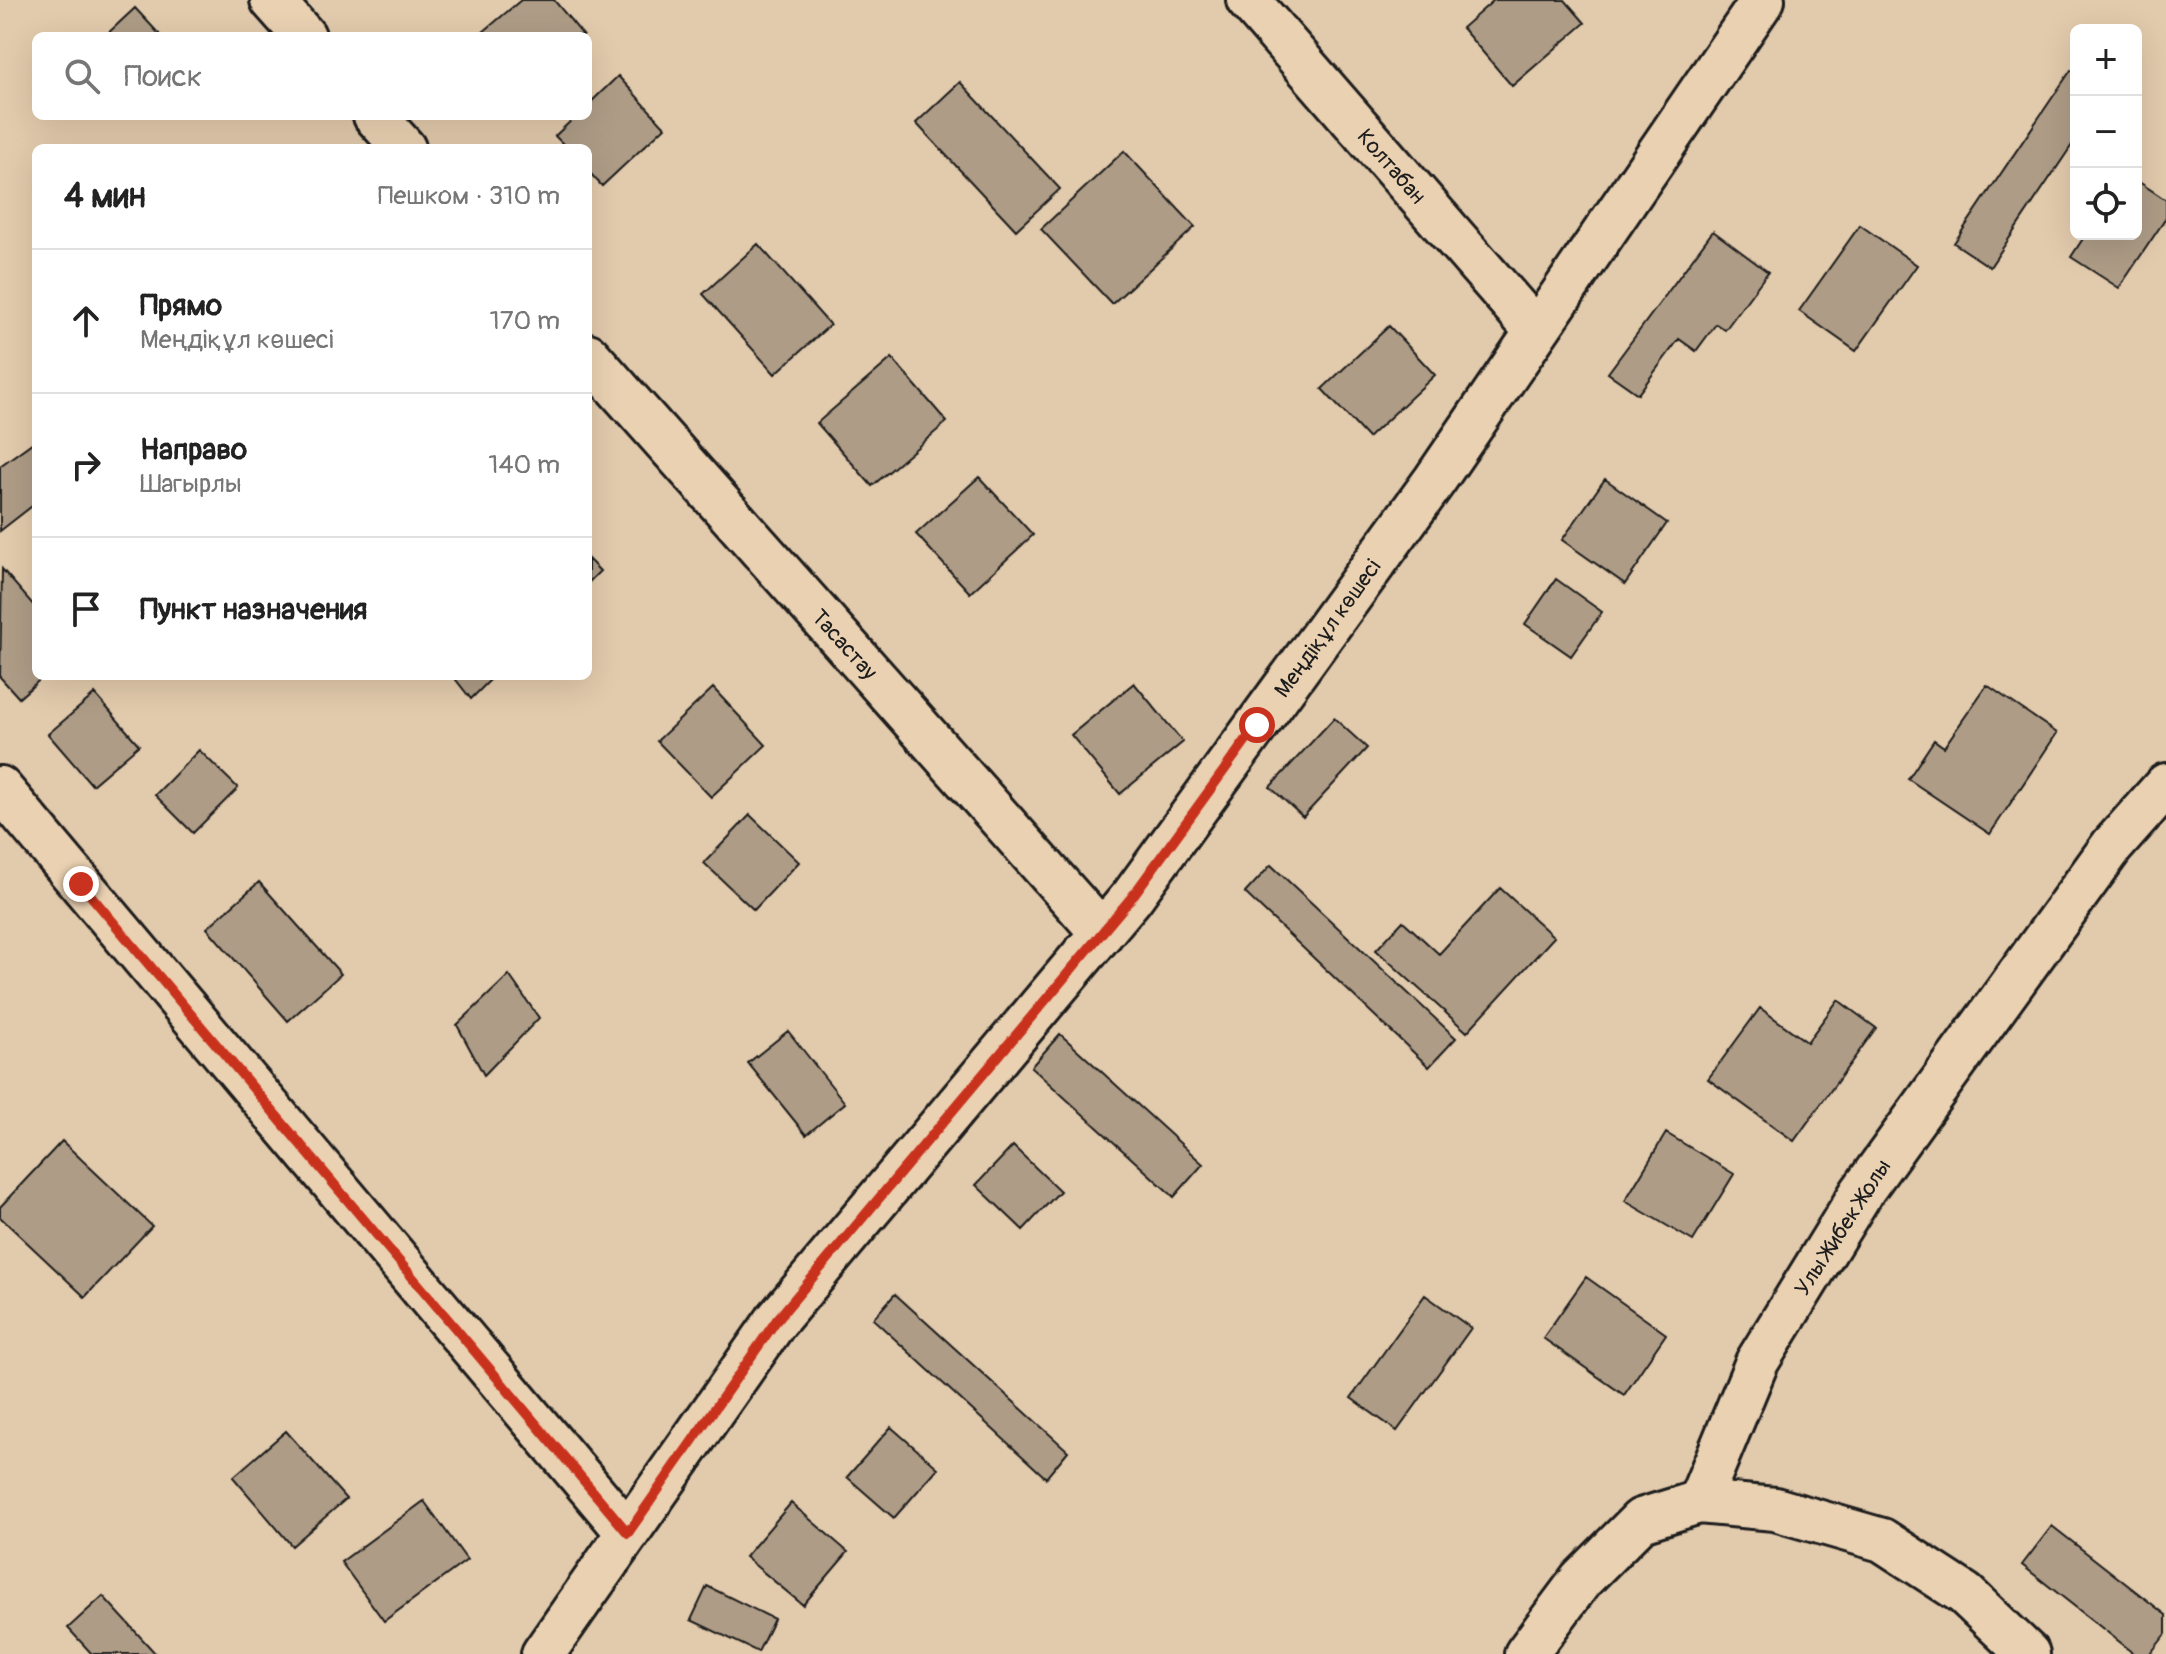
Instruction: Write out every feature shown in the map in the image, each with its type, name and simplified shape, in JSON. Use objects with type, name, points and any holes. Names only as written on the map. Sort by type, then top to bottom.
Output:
[{"type":"street","points":[[272,0],[300,32]]},
{"type":"street","name":"Колтабан","points":[[1248,0],[1536,331]]},
{"type":"street","name":"Меңдіқұл көшесі","points":[[543,1654],[776,1321],[1132,897],[1435,480],[1763,0]]},
{"type":"street","points":[[379,120],[400,144]]},
{"type":"street","name":"Тасастау","points":[[592,359],[1102,933]]},
{"type":"street","name":"Улы Жибек Жолы","points":[[1699,1502],[1757,1362],[1861,1193],[2112,846],[2166,785]]},
{"type":"street","points":[[0,788],[628,1533]]},
{"type":"street","points":[[1526,1654],[1581,1580],[1641,1520],[1699,1502],[1775,1509],[1882,1540],[1965,1594],[2028,1654]]},
{"type":"building","points":[[521,0],[554,0],[581,32],[483,32]]},
{"type":"building","points":[[1494,0],[1565,0],[1585,23],[1512,86],[1462,28]]},
{"type":"building","points":[[135,8],[157,32],[109,32]]},
{"type":"building","points":[[2070,71],[2070,148],[1990,267],[1954,243]]},
{"type":"building","points":[[618,76],[665,127],[602,186],[592,175],[592,144],[563,144],[555,136],[572,120],[592,120],[592,101]]},
{"type":"building","points":[[960,82],[1060,189],[1016,230],[916,123]]},
{"type":"building","points":[[1124,151],[1195,227],[1112,304],[1041,229]]},
{"type":"building","points":[[2142,184],[2166,200],[2166,218],[2119,288],[2071,257],[2082,240],[2142,240]]},
{"type":"building","points":[[1860,225],[1917,265],[1856,351],[1799,311]]},
{"type":"building","points":[[1713,231],[1768,272],[1725,330],[1716,324],[1696,351],[1679,339],[1638,394],[1608,373]]},
{"type":"building","points":[[758,244],[830,325],[775,374],[703,294]]},
{"type":"building","points":[[1389,326],[1435,375],[1368,438],[1322,389]]},
{"type":"building","points":[[892,358],[947,422],[872,486],[817,423]]},
{"type":"building","points":[[32,443],[32,506],[0,531],[0,466]]},
{"type":"building","points":[[979,477],[1033,535],[970,593],[916,534]]},
{"type":"building","points":[[1605,479],[1667,523],[1625,584],[1562,540]]},
{"type":"building","points":[[592,563],[600,571],[592,579]]},
{"type":"building","points":[[2,569],[32,603],[32,680],[39,680],[19,698],[0,677]]},
{"type":"building","points":[[1556,579],[1602,612],[1571,656],[1525,624]]},
{"type":"building","points":[[456,680],[490,680],[471,699]]},
{"type":"building","points":[[1134,683],[1183,742],[1120,794],[1071,735]]},
{"type":"building","points":[[1987,685],[2057,733],[1990,834],[1908,779],[1934,740],[1944,747]]},
{"type":"building","points":[[713,688],[766,745],[711,797],[657,741]]},
{"type":"building","points":[[95,694],[139,745],[92,785],[48,734]]},
{"type":"building","points":[[1334,718],[1367,748],[1303,817],[1270,787]]},
{"type":"building","points":[[199,750],[238,788],[193,833],[155,795]]},
{"type":"building","points":[[750,815],[799,862],[754,910],[704,863]]},
{"type":"building","points":[[1271,865],[1456,1038],[1429,1067],[1245,893]]},
{"type":"building","points":[[259,882],[341,974],[288,1021],[207,928]]},
{"type":"building","points":[[1500,888],[1554,937],[1467,1032],[1376,950],[1403,921],[1439,954]]},
{"type":"building","points":[[509,975],[539,1018],[484,1075],[457,1025]]},
{"type":"building","points":[[1838,1000],[1876,1028],[1794,1141],[1708,1079],[1760,1008],[1807,1042]]},
{"type":"building","points":[[788,1031],[845,1103],[806,1135],[748,1063]]},
{"type":"building","points":[[1060,1034],[1203,1164],[1174,1197],[1031,1067]]},
{"type":"building","points":[[1666,1133],[1734,1174],[1693,1241],[1625,1201]]},
{"type":"building","points":[[62,1141],[152,1226],[85,1297],[0,1217],[0,1207]]},
{"type":"building","points":[[1013,1146],[1060,1191],[1023,1230],[976,1185]]},
{"type":"building","points":[[1586,1277],[1666,1334],[1624,1395],[1543,1338]]},
{"type":"building","points":[[895,1294],[1068,1451],[1046,1478],[873,1319]]},
{"type":"building","points":[[1425,1295],[1471,1328],[1397,1431],[1351,1398]]},
{"type":"building","points":[[891,1427],[938,1468],[894,1518],[847,1477]]},
{"type":"building","points":[[286,1431],[346,1499],[292,1546],[233,1477]]},
{"type":"building","points":[[424,1501],[467,1560],[384,1621],[341,1562]]},
{"type":"building","points":[[791,1503],[848,1552],[803,1605],[745,1557]]},
{"type":"building","points":[[2052,1526],[2166,1615],[2166,1634],[2150,1654],[2135,1654],[2022,1565]]},
{"type":"building","points":[[707,1586],[774,1619],[758,1652],[691,1620]]},
{"type":"building","points":[[103,1596],[156,1654],[92,1654],[68,1628]]},
{"type":"route","points":[[81,884],[628,1533],[776,1321],[1132,897],[1257,725]]}]
